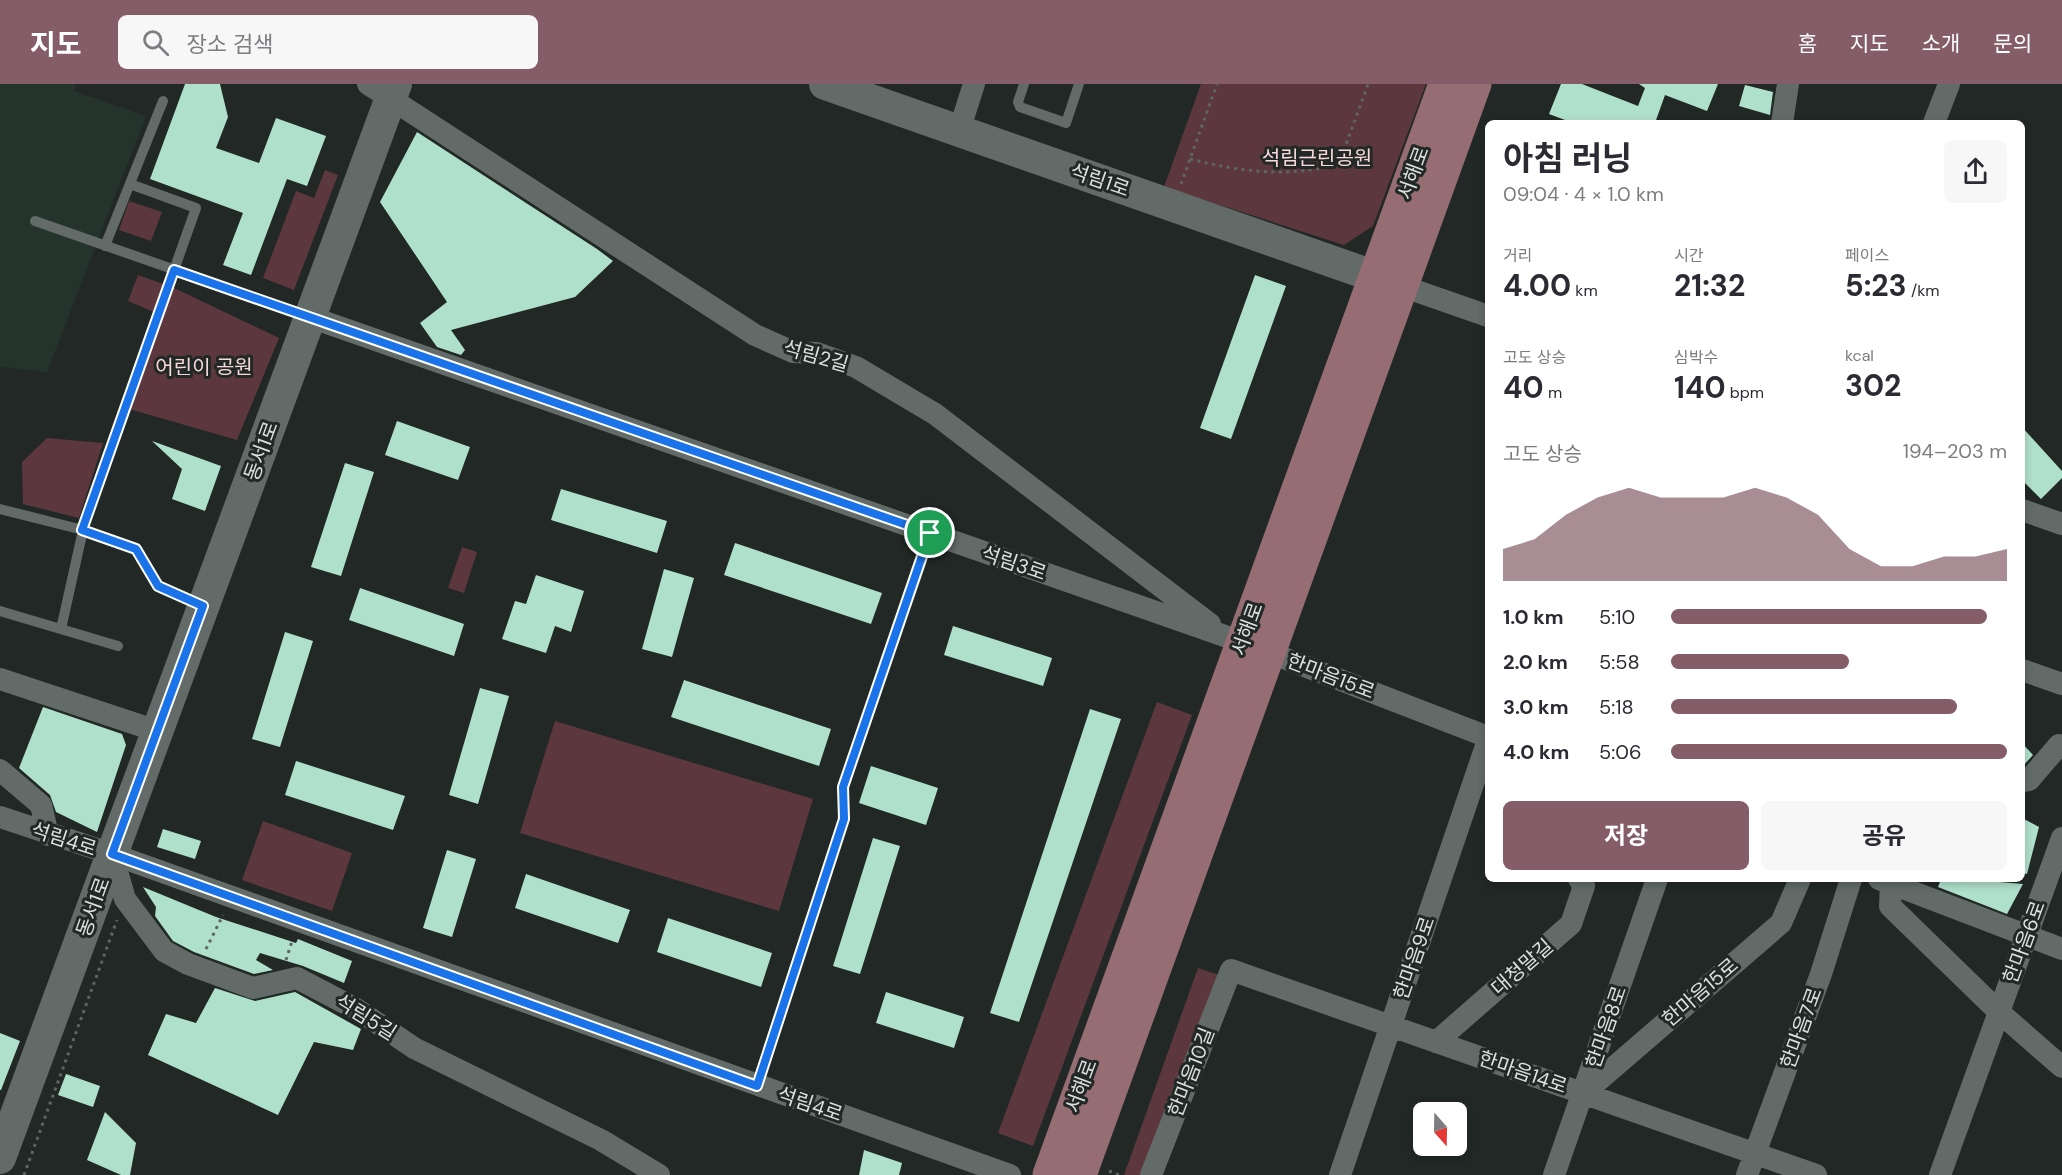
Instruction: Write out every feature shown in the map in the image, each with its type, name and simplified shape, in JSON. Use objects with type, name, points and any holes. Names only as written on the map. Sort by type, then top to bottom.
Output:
[{"type":"main road","name":"서해로","points":[[1389,281],[1445,84]]},
{"type":"main road","name":"서해로","points":[[1049,1175],[1246,644],[1389,281],[1475,84]]},
{"type":"main road","name":"서해로","points":[[1080,1175],[1246,644]]},
{"type":"street","name":"석림1로","points":[[825,84],[1389,281]]},
{"type":"street","points":[[959,131],[974,84]]},
{"type":"street","points":[[1782,120],[1788,84]]},
{"type":"street","points":[[1935,120],[1949,84]]},
{"type":"street","name":"동서1로","points":[[0,1158],[310,317],[384,89]]},
{"type":"street","name":"석림2길","points":[[384,89],[755,335],[793,352],[817,354],[856,367],[935,414],[1246,644]]},
{"type":"street","points":[[1389,281],[1485,315]]},
{"type":"street","name":"석림3로","points":[[310,317],[1246,644]]},
{"type":"street","points":[[2025,511],[2062,525]]},
{"type":"street","name":"한마음15로","points":[[1246,644],[1485,737]]},
{"type":"street","points":[[2025,671],[2062,684]]},
{"type":"street","points":[[0,679],[158,731]]},
{"type":"street","points":[[2025,781],[2029,780],[2059,746],[2062,747]]},
{"type":"street","name":"한마음9로","points":[[1340,1175],[1485,747]]},
{"type":"street","points":[[0,770],[41,805],[48,835]]},
{"type":"street","name":"석림4로","points":[[0,817],[48,835],[112,854],[1010,1175]]},
{"type":"street","name":"한마음6로","points":[[1940,1175],[2062,838]]},
{"type":"street","name":"석림5길","points":[[112,854],[125,899],[162,949],[196,967],[253,988],[297,978],[358,1010],[414,1047],[601,1140],[659,1175]]},
{"type":"street","name":"대청말길","points":[[1436,1042],[1571,924],[1584,886],[1581,882]]},
{"type":"street","name":"한마음8로","points":[[1554,1175],[1656,882]]},
{"type":"street","name":"한마음15로","points":[[1584,1093],[1781,923],[1799,882]]},
{"type":"street","name":"한마음7로","points":[[1747,1175],[1821,974],[1850,882]]},
{"type":"street","points":[[1885,882],[1890,906],[1999,1011],[2062,1067]]},
{"type":"street","points":[[1891,882],[1935,889],[2026,937],[2062,949]]},
{"type":"street","name":"한마음14로","points":[[1231,970],[1816,1175]]},
{"type":"street","name":"한마음10길","points":[[1152,1175],[1231,970]]},
{"type":"lane","points":[[1024,84],[1018,102],[1020,108],[1066,123],[1079,84]]},
{"type":"lane","points":[[105,246],[163,101]]},
{"type":"lane","points":[[130,184],[196,208],[174,270]]},
{"type":"lane","points":[[35,221],[310,317]]},
{"type":"lane","points":[[0,509],[82,530],[136,549],[158,586],[203,606]]},
{"type":"lane","points":[[61,629],[82,530]]},
{"type":"lane","points":[[757,1086],[844,819],[843,787],[930,533]]},
{"type":"lane","points":[[0,611],[118,646]]},
{"type":"path","points":[[1173,206],[1217,84]]},
{"type":"path","points":[[1190,159],[1261,173],[1315,170],[1339,164],[1368,84]]},
{"type":"path","points":[[82,530],[174,270]]},
{"type":"path","points":[[196,967],[233,897]]},
{"type":"path","points":[[24,1175],[125,899]]},
{"type":"path","points":[[280,982],[298,921]]},
{"type":"shaded area","points":[[0,84],[76,84],[74,91],[146,116],[47,372],[0,367]]},
{"type":"green space","name":"석림근린공원","points":[[1201,84],[1426,84],[1373,226],[1344,245],[1164,187]]},
{"type":"green space","points":[[325,170],[338,175],[294,290],[263,278],[296,191],[314,198]]},
{"type":"green space","points":[[129,201],[162,212],[151,241],[119,230]]},
{"type":"green space","name":"어린이 공원","points":[[138,275],[172,287],[279,338],[237,440],[129,409],[161,315],[128,301]]},
{"type":"green space","points":[[47,438],[103,443],[79,518],[23,504],[22,462]]},
{"type":"green space","points":[[462,547],[477,552],[464,593],[448,588]]},
{"type":"green space","points":[[1157,702],[1192,715],[1033,1146],[998,1133]]},
{"type":"green space","points":[[555,721],[813,799],[779,911],[520,833]]},
{"type":"green space","points":[[263,821],[352,853],[332,911],[242,880]]},
{"type":"green space","points":[[1198,968],[1219,975],[1147,1175],[1124,1175]]},
{"type":"building","points":[[185,84],[220,84],[228,117],[216,148],[259,163],[276,118],[326,136],[307,186],[287,179],[251,275],[223,265],[243,213],[150,179]]},
{"type":"building","points":[[1561,84],[1582,84],[1638,106],[1645,88],[1639,84],[1718,84],[1707,111],[1665,95],[1656,120],[1565,120],[1549,114]]},
{"type":"building","points":[[1745,85],[1773,92],[1770,115],[1739,106]]},
{"type":"building","points":[[417,132],[613,261],[575,297],[451,330],[465,350],[461,355],[437,347],[420,323],[447,302],[380,202]]},
{"type":"building","points":[[1255,275],[1286,286],[1231,439],[1200,428]]},
{"type":"building","points":[[397,421],[470,447],[458,480],[385,455]]},
{"type":"building","points":[[2025,430],[2062,471],[2062,478],[2041,499],[2025,483]]},
{"type":"building","points":[[152,441],[221,466],[205,511],[172,499],[182,469]]},
{"type":"building","points":[[345,463],[374,472],[341,576],[311,567]]},
{"type":"building","points":[[561,489],[667,521],[657,553],[551,520]]},
{"type":"building","points":[[735,543],[882,593],[871,624],[724,575]]},
{"type":"building","points":[[664,569],[694,578],[672,657],[642,649]]},
{"type":"building","points":[[536,575],[584,591],[571,632],[555,626],[546,653],[502,639],[515,601],[526,604]]},
{"type":"building","points":[[360,588],[464,624],[454,656],[349,620]]},
{"type":"building","points":[[953,626],[1052,658],[1043,686],[944,655]]},
{"type":"building","points":[[285,632],[313,641],[280,747],[252,739]]},
{"type":"building","points":[[684,680],[831,729],[819,766],[671,717]]},
{"type":"building","points":[[480,688],[509,696],[478,804],[449,795]]},
{"type":"building","points":[[43,707],[122,734],[126,745],[97,832],[56,812],[50,795],[19,768]]},
{"type":"building","points":[[1090,709],[1121,719],[1019,1022],[990,1013]]},
{"type":"building","points":[[2025,746],[2033,755],[2025,764]]},
{"type":"building","points":[[296,761],[405,796],[393,830],[285,795]]},
{"type":"building","points":[[871,766],[938,788],[926,825],[859,803]]},
{"type":"building","points":[[2025,820],[2039,827],[2027,874],[2025,874]]},
{"type":"building","points":[[163,829],[201,841],[195,859],[157,847]]},
{"type":"building","points":[[873,838],[900,846],[860,974],[833,966]]},
{"type":"building","points":[[447,850],[476,859],[452,937],[423,928]]},
{"type":"building","points":[[526,874],[630,910],[618,943],[515,908]]},
{"type":"building","points":[[1940,882],[2023,884],[2007,914],[1938,887]]},
{"type":"building","points":[[143,887],[216,917],[296,943],[298,939],[352,961],[344,983],[303,966],[260,953],[256,960],[273,970],[254,974],[194,952],[173,941],[155,916],[156,907]]},
{"type":"building","points":[[668,918],[772,953],[761,987],[657,952]]},
{"type":"building","points":[[215,988],[255,1001],[295,992],[361,1029],[353,1050],[314,1042],[278,1115],[148,1055],[166,1014],[196,1023]]},
{"type":"building","points":[[886,992],[964,1017],[954,1048],[876,1023]]},
{"type":"building","points":[[0,1033],[20,1041],[1,1090],[0,1090]]},
{"type":"building","points":[[66,1074],[100,1086],[93,1107],[58,1095]]},
{"type":"building","points":[[105,1112],[136,1143],[130,1175],[121,1175],[87,1160]]},
{"type":"building","points":[[864,1150],[902,1163],[899,1175],[859,1175]]},
{"type":"route","points":[[174,270],[930,533],[843,787],[844,819],[757,1086],[112,854],[203,606],[158,586],[136,549],[82,530],[174,270]]}]
